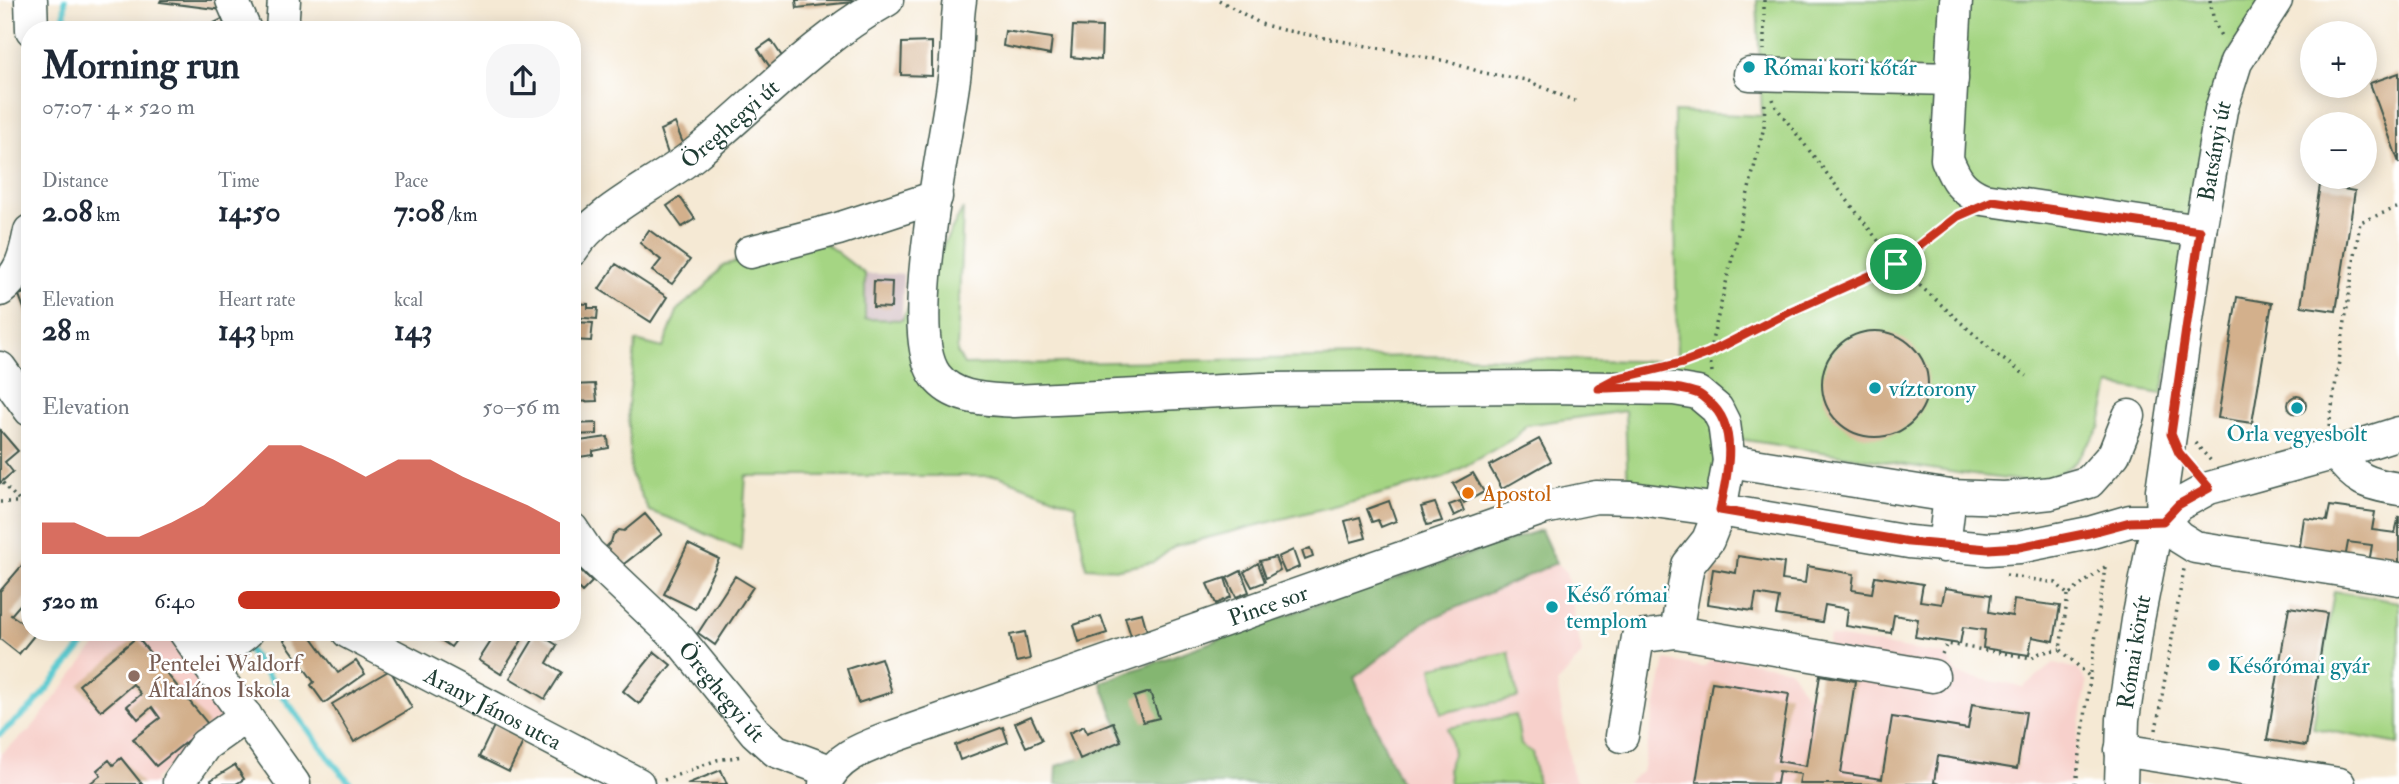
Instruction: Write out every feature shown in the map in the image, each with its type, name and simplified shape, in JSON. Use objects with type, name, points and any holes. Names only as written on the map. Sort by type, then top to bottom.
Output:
[{"type":"street","points":[[31,0],[32,21]]},
{"type":"street","points":[[232,0],[241,21]]},
{"type":"street","points":[[283,21],[284,0]]},
{"type":"street","name":"Öreghegyi út","points":[[581,240],[598,220],[693,156],[826,40],[855,18],[887,0]]},
{"type":"street","points":[[960,0],[956,68],[925,274],[922,326],[925,353],[935,375],[949,389],[977,398],[1014,401],[1263,389],[1674,389],[1698,393],[1717,409],[1724,423],[1729,461],[1720,510],[1708,540],[1688,565],[1676,632]]},
{"type":"street","points":[[1956,0],[1947,159],[1961,187],[1972,195],[1993,201],[2200,231]]},
{"type":"street","name":"Batsányi út","points":[[2163,521],[2162,490],[2180,434],[2200,231],[2221,110],[2236,62],[2276,0]]},
{"type":"street","points":[[1757,74],[1952,79]]},
{"type":"street","points":[[750,252],[885,215],[936,197]]},
{"type":"street","points":[[0,290],[12,281],[21,266]]},
{"type":"street","points":[[0,368],[21,397]]},
{"type":"street","points":[[1729,461],[1950,496],[2005,498],[2051,493],[2090,482],[2114,454],[2129,416]]},
{"type":"street","points":[[2399,433],[2332,441],[2211,476],[2163,521],[2179,537],[2195,547],[2399,579]]},
{"type":"street","points":[[2180,434],[2179,453],[2211,476]]},
{"type":"street","points":[[2332,441],[2349,471],[2360,479],[2399,489]]},
{"type":"street","points":[[1944,546],[1950,496]]},
{"type":"street","name":"Pince sor","points":[[827,778],[846,757],[895,736],[1544,508],[1596,498],[1620,498],[1720,510],[1944,546],[1988,549],[2019,547],[2130,522],[2163,521]]},
{"type":"street","name":"Római körút","points":[[2121,784],[2136,753],[2123,719],[2146,575],[2153,543],[2163,521]]},
{"type":"street","name":"Öreghegyi út","points":[[581,542],[588,553],[680,640],[755,732],[776,751],[827,778]]},
{"type":"street","points":[[1622,736],[1638,637],[1676,632],[1933,676]]},
{"type":"street","points":[[208,641],[226,648],[246,716],[294,784]]},
{"type":"street","name":"Arany János utca","points":[[365,641],[638,784]]},
{"type":"street","points":[[179,782],[205,745],[246,716]]},
{"type":"street","points":[[2136,753],[2339,784]]},
{"type":"path","points":[[1219,0],[1261,24],[1437,58],[1484,72],[1526,80],[1577,102]]},
{"type":"path","points":[[1717,409],[1709,353],[1765,127],[1757,74],[1764,0]]},
{"type":"path","points":[[2210,0],[2214,22],[2236,62]]},
{"type":"path","points":[[1757,74],[1776,107],[1896,264],[1997,355],[2027,376]]},
{"type":"path","points":[[1682,363],[1709,353],[1791,311],[1896,264],[1958,216],[1993,201]]},
{"type":"path","points":[[2332,441],[2360,222],[2399,207]]},
{"type":"path","points":[[2180,434],[2211,476]]},
{"type":"path","points":[[4,484],[19,502]]},
{"type":"path","points":[[0,502],[19,502]]},
{"type":"path","points":[[2136,753],[2189,543]]},
{"type":"path","points":[[2076,784],[2105,567]]},
{"type":"path","points":[[2060,649],[2068,595]]},
{"type":"path","points":[[1933,676],[1947,644],[2032,658],[2040,653],[2060,649]]},
{"type":"path","points":[[2060,649],[2090,677]]},
{"type":"path","points":[[652,784],[717,760],[749,755]]},
{"type":"shaded area","points":[[865,274],[903,274],[902,320],[865,320]]},
{"type":"shaded area","points":[[1556,563],[1566,572],[1582,654],[1557,684],[1573,777],[1579,784],[1401,784],[1353,678],[1426,621]]},
{"type":"shaded area","points":[[1829,636],[1945,655],[1959,675],[2023,687],[2054,663],[2078,669],[2087,683],[2070,784],[1625,784],[1642,772],[1665,660],[1703,667],[1717,656],[1790,669],[1806,695],[1816,696]]},
{"type":"shaded area","name":"Pentelei Waldorf Általános Iskola","points":[[99,641],[172,641],[228,719],[154,779],[157,784],[0,784],[0,754],[30,730]]},
{"type":"green space","points":[[1757,0],[2267,0],[2233,47],[2162,394],[2110,385],[2100,428],[2081,454],[2072,465],[2052,477],[2031,482],[1726,437],[1713,503],[1628,489],[1625,411],[1526,425],[1516,437],[1444,478],[1175,546],[1154,562],[1119,569],[1086,567],[1075,505],[999,476],[746,476],[741,550],[649,511],[631,475],[628,405],[636,341],[663,348],[678,309],[705,287],[723,265],[821,240],[865,274],[865,319],[902,320],[963,209],[957,352],[964,365],[1422,356],[1677,362],[1674,112],[1762,116]]},
{"type":"green space","points":[[1541,530],[1556,563],[1426,621],[1354,678],[1401,784],[1056,784],[1057,766],[1124,742],[1101,682],[1289,614]]},
{"type":"green space","points":[[2334,591],[2399,602],[2399,744],[2313,728]]},
{"type":"green space","points":[[1509,652],[1518,698],[1441,713],[1432,667]]},
{"type":"green space","points":[[1516,715],[1521,745],[1532,752],[1538,784],[1450,784],[1448,769],[1453,754],[1448,728]]},
{"type":"building","points":[[220,0],[223,10],[160,2]]},
{"type":"building","points":[[796,0],[853,0],[853,2],[797,8]]},
{"type":"building","points":[[1073,26],[1102,27],[1101,60],[1071,57]]},
{"type":"building","points":[[1005,31],[1052,38],[1050,55],[1003,46]]},
{"type":"building","points":[[771,40],[785,61],[772,70],[758,49]]},
{"type":"building","points":[[932,42],[932,76],[901,75],[902,43]]},
{"type":"building","points":[[2399,73],[2399,163],[2375,98],[2377,81]]},
{"type":"building","points":[[675,123],[686,151],[669,157],[660,130]]},
{"type":"building","points":[[2319,189],[2355,191],[2336,311],[2301,306]]},
{"type":"building","points":[[680,197],[695,219],[682,227],[667,206]]},
{"type":"building","points":[[649,230],[690,260],[672,284],[652,271],[661,260],[640,243]]},
{"type":"building","points":[[616,264],[667,297],[651,322],[599,289]]},
{"type":"building","points":[[874,281],[892,282],[891,308],[873,307]]},
{"type":"building","points":[[2237,297],[2272,303],[2252,423],[2218,418]]},
{"type":"building","points":[[581,304],[588,304],[588,308],[598,308],[597,319],[581,318]]},
{"type":"building","points":[[581,322],[593,323],[591,341],[581,340]]},
{"type":"building","name":"víztorony","points":[[1875,331],[1895,335],[1913,346],[1924,364],[1928,384],[1924,404],[1913,422],[1895,433],[1875,437],[1855,433],[1837,422],[1826,404],[1822,384],[1826,364],[1837,346],[1855,335]]},
{"type":"building","points":[[595,384],[597,401],[581,402],[581,385]]},
{"type":"building","name":"Orla vegyesbolt","points":[[2297,396],[2303,399],[2306,405],[2303,411],[2297,414],[2291,411],[2288,405],[2291,399]]},
{"type":"building","points":[[597,423],[597,434],[581,435],[581,424]]},
{"type":"building","points":[[0,430],[18,451],[5,462],[13,472],[0,483]]},
{"type":"building","points":[[608,437],[609,448],[581,457],[581,441]]},
{"type":"building","points":[[1539,439],[1551,461],[1502,489],[1489,466]]},
{"type":"building","points":[[1473,473],[1484,492],[1464,503],[1453,484]]},
{"type":"building","points":[[1389,501],[1396,521],[1381,527],[1378,520],[1372,522],[1367,509]]},
{"type":"building","points":[[1460,501],[1464,511],[1454,516],[1449,505]]},
{"type":"building","points":[[1435,503],[1442,521],[1427,525],[1421,507]]},
{"type":"building","points":[[2330,506],[2375,512],[2372,530],[2395,533],[2399,516],[2399,568],[2369,563],[2372,545],[2348,542],[2345,559],[2299,552],[2304,518],[2327,521]]},
{"type":"building","points":[[645,514],[662,534],[620,567],[605,548],[613,535],[619,530],[624,531]]},
{"type":"building","points":[[1360,517],[1366,538],[1351,542],[1345,521]]},
{"type":"building","points":[[688,544],[719,559],[695,609],[664,594]]},
{"type":"building","points":[[1310,548],[1313,557],[1305,560],[1302,551]]},
{"type":"building","points":[[1293,550],[1299,567],[1285,573],[1278,557]]},
{"type":"building","points":[[1738,556],[1784,563],[1782,580],[1805,583],[1807,566],[1854,574],[1852,590],[1872,593],[1875,576],[1923,584],[1920,601],[1942,604],[1945,588],[1991,595],[1989,612],[2012,616],[2014,600],[2060,606],[2054,641],[2032,637],[2029,655],[1983,648],[1985,630],[1963,627],[1960,644],[1915,637],[1918,619],[1894,615],[1891,633],[1846,626],[1848,609],[1825,605],[1822,622],[1776,615],[1779,598],[1756,594],[1753,611],[1708,604],[1713,569],[1736,573]]},
{"type":"building","points":[[1275,557],[1280,570],[1266,578],[1260,561]]},
{"type":"building","points":[[1258,563],[1265,582],[1252,587],[1244,572]]},
{"type":"building","points":[[21,566],[21,603],[11,615],[21,622],[21,641],[30,641],[19,654],[0,639],[0,591]]},
{"type":"building","points":[[581,570],[592,582],[581,591]]},
{"type":"building","points":[[1241,571],[1249,592],[1236,597],[1227,578]]},
{"type":"building","points":[[735,576],[753,587],[715,645],[698,633]]},
{"type":"building","points":[[1225,578],[1231,597],[1216,604],[1207,584]]},
{"type":"building","points":[[2289,607],[2327,613],[2306,746],[2267,740]]},
{"type":"building","points":[[1142,613],[1147,631],[1131,636],[1125,617]]},
{"type":"building","points":[[1101,616],[1107,633],[1079,642],[1074,625]]},
{"type":"building","points":[[1025,632],[1030,659],[1016,662],[1010,635]]},
{"type":"building","points":[[132,641],[140,641],[208,724],[156,766],[133,739],[160,718],[152,707],[138,719],[127,706],[141,694],[133,684],[101,711],[79,685]]},
{"type":"building","points":[[285,641],[315,641],[338,673],[356,661],[365,674],[324,703],[311,685],[314,682]]},
{"type":"building","points":[[442,641],[455,641],[451,647]]},
{"type":"building","points":[[491,641],[521,641],[501,674],[479,660]]},
{"type":"building","points":[[532,641],[550,641],[557,645],[547,663],[562,672],[545,699],[510,678]]},
{"type":"building","points":[[655,652],[671,665],[639,704],[623,691]]},
{"type":"building","points":[[881,658],[892,692],[858,703],[847,669]]},
{"type":"building","points":[[390,670],[412,708],[354,742],[332,704]]},
{"type":"building","points":[[1820,675],[1855,681],[1841,773],[1882,779],[1892,717],[1968,729],[1972,704],[2026,712],[2017,769],[1938,756],[1934,782],[1939,784],[1799,784],[1801,774],[1779,771],[1777,784],[1696,782],[1712,682],[1789,694],[1778,761],[1806,766]]},
{"type":"building","points":[[1150,692],[1159,718],[1143,722],[1134,697]]},
{"type":"building","points":[[1031,716],[1042,740],[1026,747],[1015,723]]},
{"type":"building","points":[[1113,722],[1121,741],[1080,759],[1069,733],[1084,726],[1087,733]]},
{"type":"building","points":[[495,724],[525,738],[509,772],[479,757]]},
{"type":"building","points":[[1003,727],[1008,742],[960,760],[955,745]]},
{"type":"building","points":[[121,758],[142,784],[89,784],[101,775],[97,770],[109,760],[113,765]]},
{"type":"building","points":[[235,765],[244,779],[236,784],[213,784],[211,780]]},
{"type":"building","points":[[721,770],[727,784],[687,784]]},
{"type":"waterway","points":[[64,21],[65,0]]},
{"type":"waterway","points":[[0,734],[32,707],[87,641]]},
{"type":"waterway","points":[[244,644],[351,784]]},
{"type":"place","name":"Római kori kőtár","points":[[1749,67]]},
{"type":"place","name":"víztorony","points":[[1875,388]]},
{"type":"place","name":"Orla vegyesbolt","points":[[2297,408]]},
{"type":"place","name":"Apostol","points":[[1468,493]]},
{"type":"place","name":"Késő római templom","points":[[1552,607]]},
{"type":"place","name":"Későrómai gyár","points":[[2214,665]]},
{"type":"place","name":"Pentelei Waldorf Általános Iskola","points":[[134,676]]},
{"type":"route","points":[[1993,201],[2200,231],[2171,434],[2179,453],[2209,488],[2178,505],[2163,521],[2130,522],[2019,547],[1988,549],[1944,546],[1778,521],[1720,510],[1729,461],[1724,423],[1717,409],[1698,393],[1674,389],[1598,388],[1615,379],[1682,363],[1709,353],[1791,311],[1896,264],[1958,216],[1993,201]]}]
